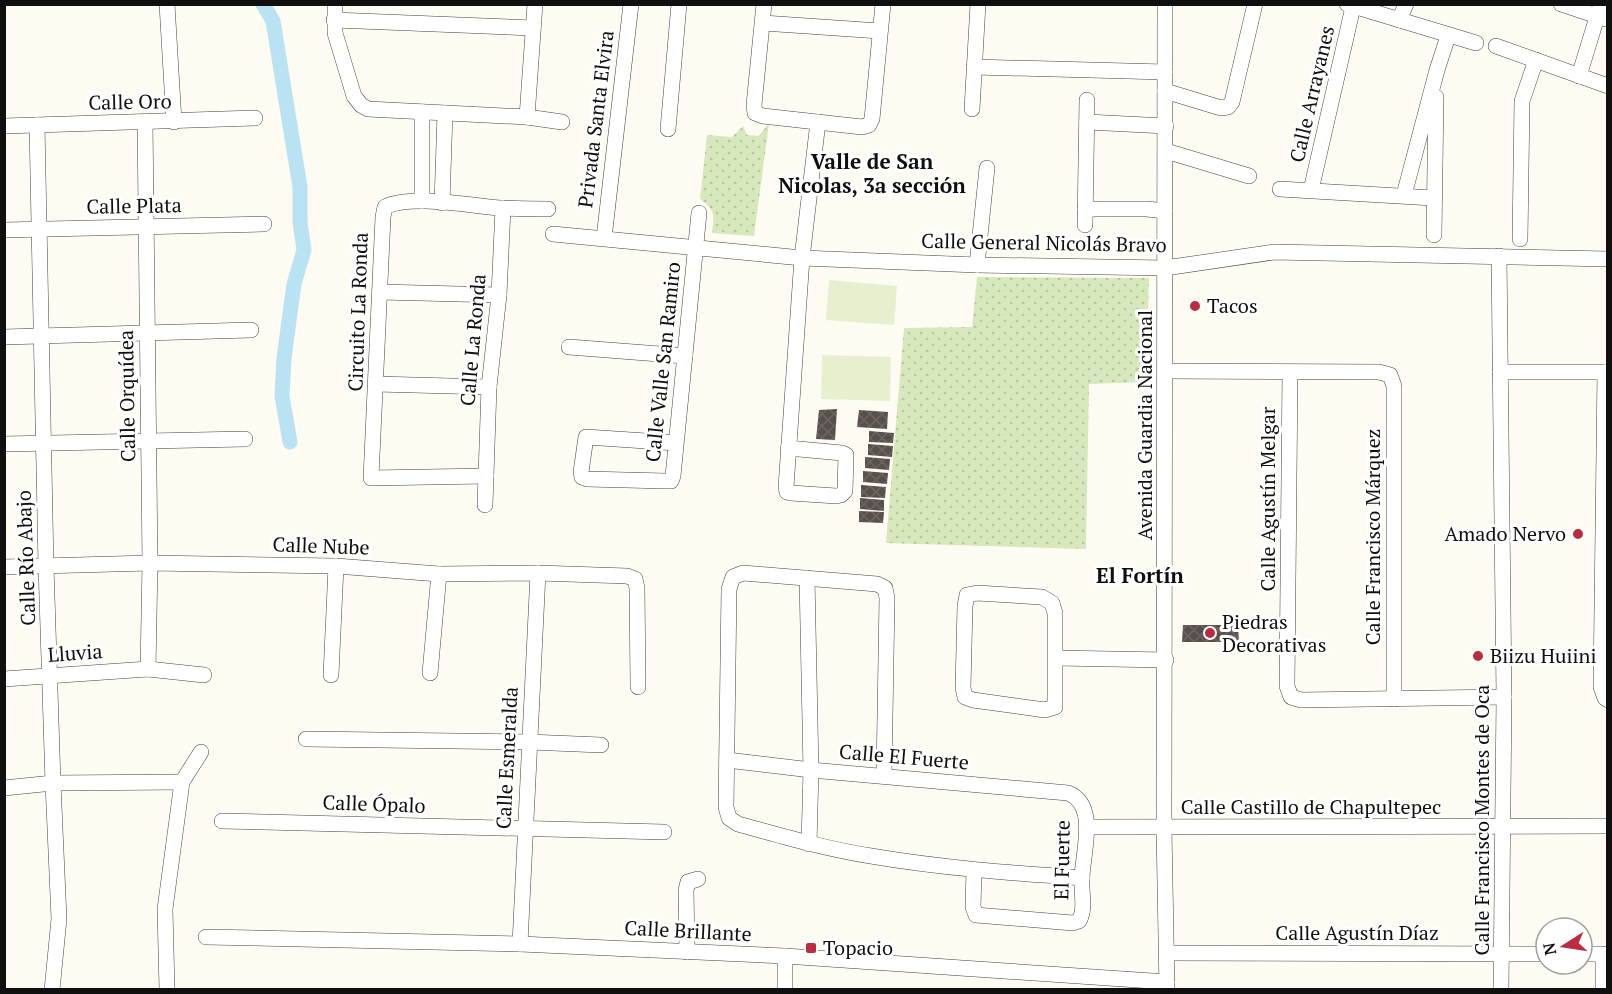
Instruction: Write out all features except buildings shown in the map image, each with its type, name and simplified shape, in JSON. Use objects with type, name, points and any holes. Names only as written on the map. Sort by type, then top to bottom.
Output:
[{"type":"street","points":[[166,4],[174,122]]},
{"type":"street","points":[[335,4],[335,33],[354,96],[361,105],[368,109],[527,117],[562,122]]},
{"type":"street","points":[[527,117],[535,4]]},
{"type":"street","name":"Privada Santa Elvira","points":[[604,238],[631,4]]},
{"type":"street","points":[[668,129],[679,4]]},
{"type":"street","points":[[764,4],[755,113],[763,117],[862,127],[869,125],[872,119],[883,4]]},
{"type":"street","points":[[972,109],[978,4]]},
{"type":"street","name":"Avenida Guardia Nacional","points":[[1165,4],[1164,828],[1167,986]]},
{"type":"street","points":[[1166,92],[1221,108],[1228,107],[1232,102],[1254,4]]},
{"type":"street","points":[[1400,20],[1406,4]]},
{"type":"street","points":[[1561,4],[1602,13],[1579,76]]},
{"type":"street","name":"Calle Arrayanes","points":[[1311,190],[1350,6],[1476,43]]},
{"type":"street","points":[[334,21],[533,28]]},
{"type":"street","points":[[763,23],[880,31]]},
{"type":"street","points":[[1404,195],[1448,36]]},
{"type":"street","points":[[1496,46],[1608,86]]},
{"type":"street","points":[[1520,239],[1522,101],[1536,60]]},
{"type":"street","points":[[974,67],[1165,72]]},
{"type":"street","points":[[1434,235],[1437,70]]},
{"type":"street","points":[[1084,225],[1087,100]]},
{"type":"street","points":[[422,112],[422,201]]},
{"type":"street","points":[[445,113],[442,203],[548,209]]},
{"type":"street","name":"Calle Oro","points":[[4,126],[255,118]]},
{"type":"street","name":"Calle Orquídea","points":[[145,122],[150,563],[148,669]]},
{"type":"street","points":[[788,448],[846,455],[845,491],[836,496],[787,492],[786,487],[788,448],[802,258],[818,122]]},
{"type":"street","points":[[1088,122],[1166,126]]},
{"type":"street","name":"Calle Río Abajo","points":[[37,125],[46,566],[59,919],[52,990]]},
{"type":"street","points":[[1166,151],[1249,176]]},
{"type":"street","points":[[977,265],[987,168]]},
{"type":"street","name":"Calle Arrayanes","points":[[1280,189],[1433,198]]},
{"type":"street","name":"Circuito La Ronda","points":[[442,203],[422,201],[393,203],[385,207],[382,217],[371,478],[486,476]]},
{"type":"street","name":"Calle La Ronda","points":[[484,505],[489,387],[499,295],[503,208]]},
{"type":"street","points":[[1085,209],[1165,211]]},
{"type":"street","name":"Calle Valle San Ramiro","points":[[676,443],[586,437],[582,477],[671,481],[673,476],[699,213]]},
{"type":"street","name":"Calle Plata","points":[[4,230],[264,224]]},
{"type":"street","name":"Calle General Nicolás Bravo","points":[[553,234],[802,258],[977,265],[1165,268],[1274,252],[1608,259]]},
{"type":"street","name":"Calle Francisco Montes de Oca","points":[[1499,256],[1504,697],[1501,990]]},
{"type":"street","points":[[380,292],[499,295]]},
{"type":"street","points":[[4,337],[251,330]]},
{"type":"street","points":[[568,347],[685,356]]},
{"type":"street","points":[[1166,371],[1290,373]]},
{"type":"street","name":"Calle Francisco Márquez","points":[[1290,373],[1379,372],[1390,375],[1394,386],[1394,699]]},
{"type":"street","points":[[1500,372],[1606,372],[1601,687],[1606,699]]},
{"type":"street","name":"Calle Agustín Melgar","points":[[1290,373],[1287,686],[1291,696],[1301,700],[1394,699]]},
{"type":"street","points":[[376,384],[489,387]]},
{"type":"street","points":[[4,444],[245,439]]},
{"type":"street","name":"Calle Nube","points":[[4,567],[150,563],[336,566],[439,574],[538,573],[627,576],[635,579],[637,588],[638,687]]},
{"type":"street","points":[[331,675],[336,566]]},
{"type":"street","name":"Calle Esmeralda","points":[[520,945],[538,573]]},
{"type":"street","points":[[884,776],[887,598],[885,588],[877,584],[743,573],[733,577],[729,589],[726,807],[729,818],[738,824],[809,844],[871,856],[974,870],[1082,878]]},
{"type":"street","points":[[430,673],[439,574]]},
{"type":"street","points":[[807,578],[809,844]]},
{"type":"street","points":[[978,593],[1042,597],[1052,603],[1055,613],[1056,658],[1055,707],[1044,710],[965,697],[963,688],[967,596],[978,593]]},
{"type":"street","points":[[1056,658],[1166,660]]},
{"type":"street","name":"Lluvia","points":[[4,679],[148,669],[204,675]]},
{"type":"street","points":[[1394,699],[1504,697]]},
{"type":"street","points":[[306,740],[601,745]]},
{"type":"street","points":[[167,990],[165,909],[182,782],[201,752]]},
{"type":"street","name":"Calle El Fuerte","points":[[727,760],[810,770],[1068,793],[1076,796]]},
{"type":"street","points":[[4,788],[53,783],[182,782]]},
{"type":"street","name":"El Fuerte","points":[[974,870],[976,915],[1072,923],[1079,921],[1083,915],[1082,878],[1087,828],[1082,804],[1076,796]]},
{"type":"street","name":"Calle Ópalo","points":[[222,821],[663,832]]},
{"type":"street","name":"Calle Castillo de Chapultepec","points":[[1087,828],[1608,826]]},
{"type":"street","points":[[687,952],[686,891],[688,882],[698,879]]},
{"type":"street","name":"Calle Brillante","points":[[206,937],[520,945],[785,956],[1167,986]]},
{"type":"street","name":"Calle Agustín Díaz","points":[[1167,953],[1534,954]]},
{"type":"street","points":[[1594,954],[1603,954],[1603,990]]},
{"type":"street","points":[[785,956],[785,990]]},
{"type":"green space","points":[[769,123],[754,236],[712,233],[713,213],[700,199],[707,135],[732,137],[743,126],[747,135],[759,136]]},
{"type":"green space","points":[[977,277],[1149,278],[1146,382],[1089,384],[1086,549],[886,543],[904,328],[972,327]]},
{"type":"green space","points":[[829,280],[897,286],[894,325],[826,320]]},
{"type":"green space","points":[[822,355],[891,357],[890,401],[821,399]]},
{"type":"waterway","points":[[263,4],[273,21],[300,187],[300,222],[304,250],[294,284],[284,358],[282,396],[290,442]]},
{"type":"place","name":"Tacos","points":[[1195,306]]},
{"type":"place","name":"Amado Nervo","points":[[1578,534]]},
{"type":"place","name":"Piedras Decorativas","points":[[1210,633]]},
{"type":"place","name":"Biizu Huiini","points":[[1478,656]]},
{"type":"place","name":"Topacio","points":[[811,948]]},
{"type":"district","name":"Valle de San Nicolas, 3a sección","points":[[872,174]]},
{"type":"district","name":"El Fortín","points":[[1140,576]]}]
